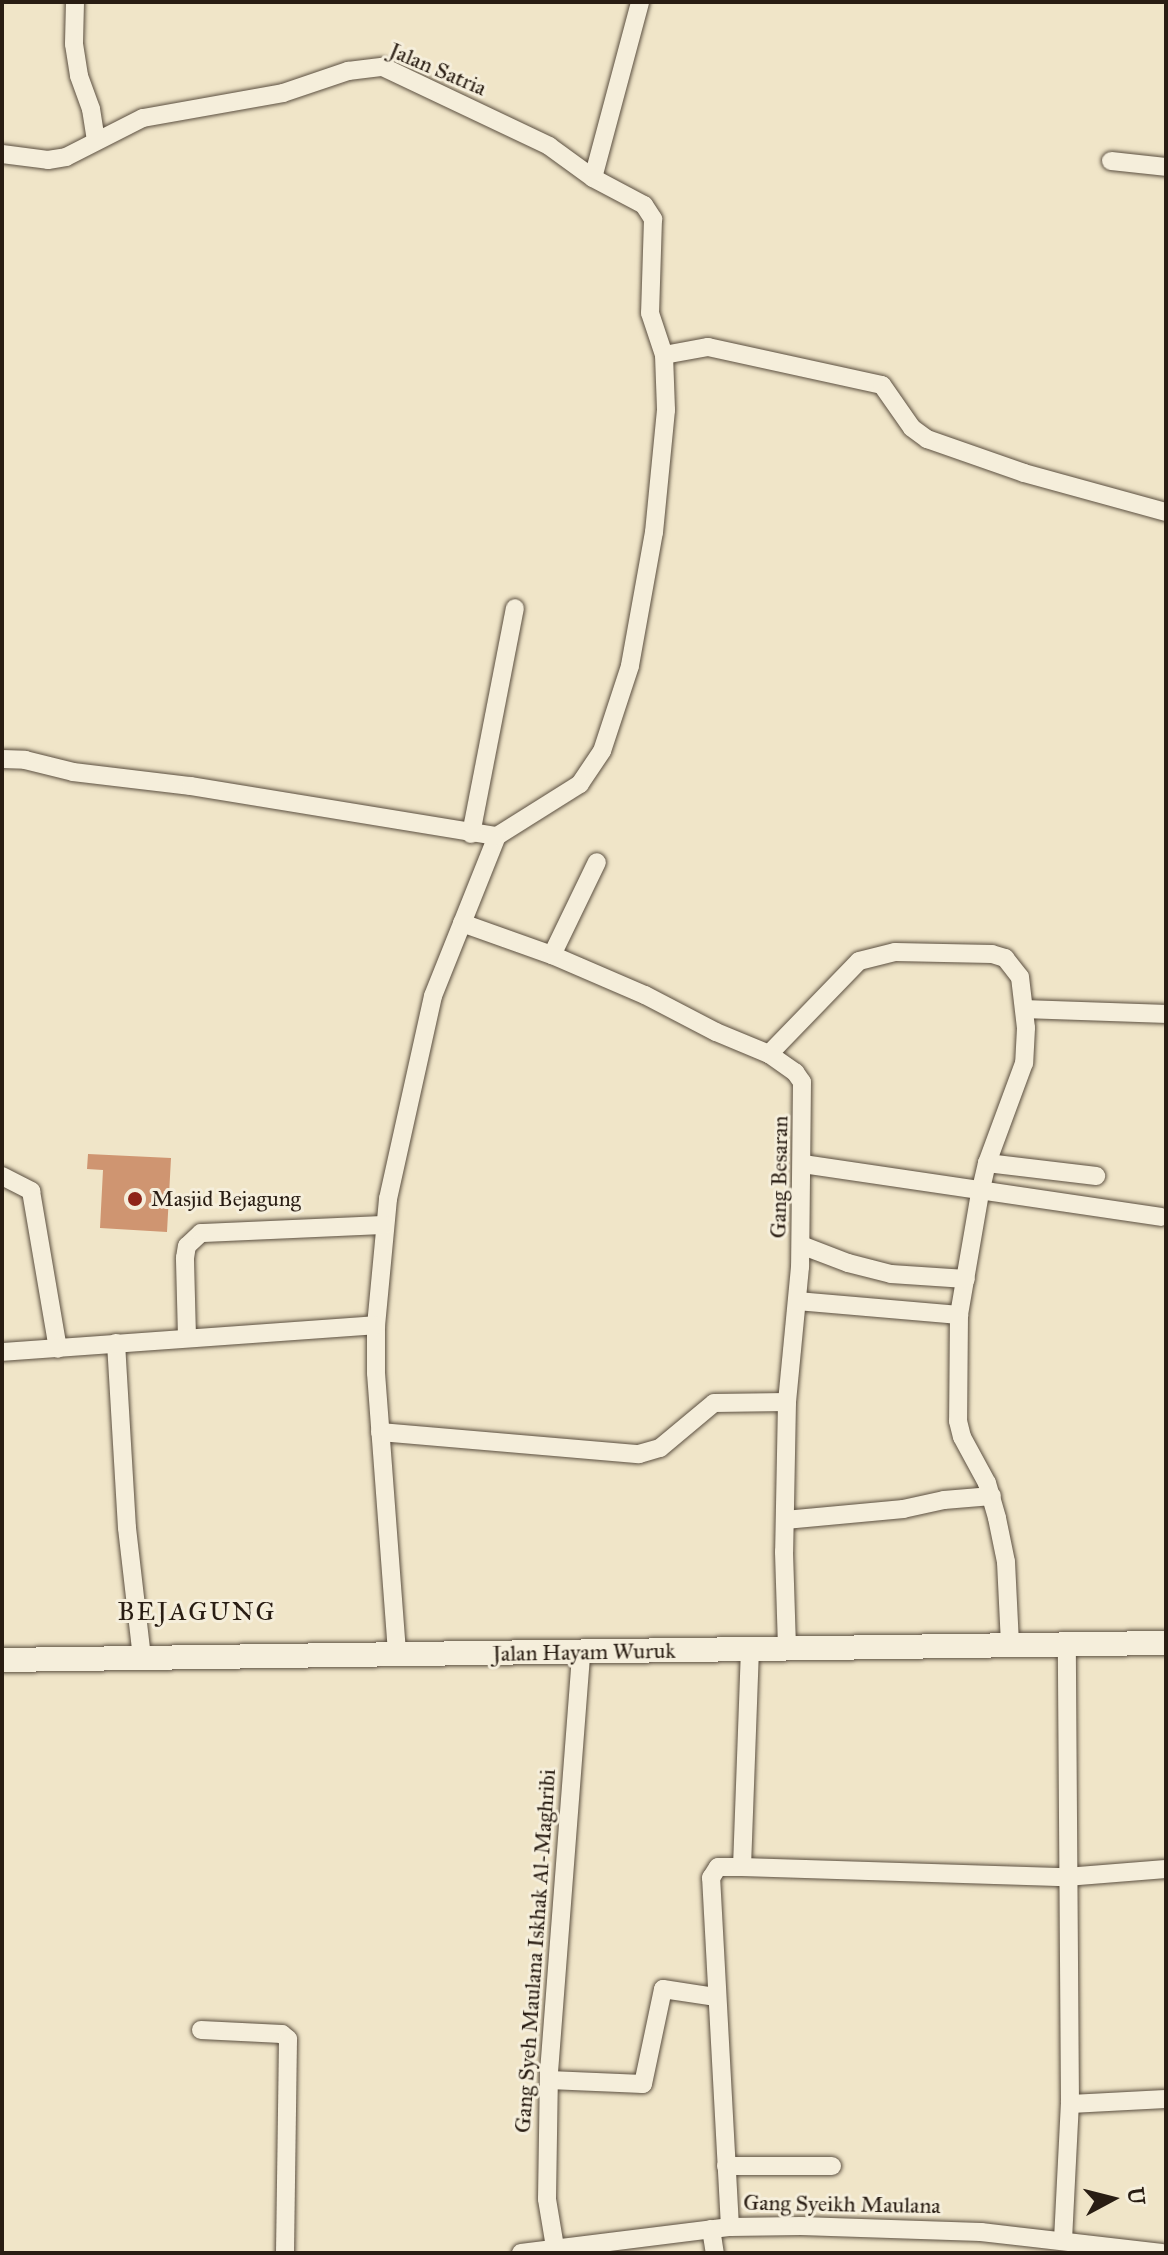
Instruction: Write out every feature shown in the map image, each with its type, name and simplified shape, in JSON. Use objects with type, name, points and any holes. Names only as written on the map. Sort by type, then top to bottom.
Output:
[{"type":"main road","name":"Jalan Hayam Wuruk","points":[[2,1660],[1166,1643]]},
{"type":"street","points":[[75,2],[74,44],[96,140]]},
{"type":"street","points":[[593,178],[640,2]]},
{"type":"street","name":"Jalan Satria","points":[[2,154],[48,160],[66,157],[133,121],[161,113],[283,93],[348,71],[383,67],[533,137],[593,178],[637,200],[650,213],[653,225],[650,313],[664,355]]},
{"type":"street","points":[[1111,161],[1166,167]]},
{"type":"street","points":[[397,1653],[380,1432],[376,1325],[385,1225],[433,996],[497,836],[580,784],[602,751],[616,713],[630,666],[654,532],[666,410],[664,355],[708,347],[882,385],[912,428],[927,439],[1024,473],[1166,512]]},
{"type":"street","points":[[471,834],[515,608]]},
{"type":"street","points":[[2,759],[25,760],[73,772],[191,786],[497,836]]},
{"type":"street","points":[[552,955],[597,862]]},
{"type":"street","name":"Gang Besaran","points":[[462,923],[552,955],[769,1054],[795,1072],[802,1082],[801,1245],[787,1402],[787,1650]]},
{"type":"street","points":[[769,1054],[859,961],[895,952],[992,954],[1005,958],[1020,977],[1025,1009],[1024,1063],[987,1163],[959,1315],[958,1421],[962,1437],[992,1496],[1006,1562],[1010,1644]]},
{"type":"street","points":[[1025,1009],[1166,1014]]},
{"type":"street","points":[[987,1163],[1096,1176]]},
{"type":"street","points":[[803,1164],[980,1193],[1161,1217]]},
{"type":"street","points":[[2,1176],[31,1191],[58,1349]]},
{"type":"street","points":[[187,1337],[185,1258],[187,1246],[201,1233],[385,1225]]},
{"type":"street","points":[[801,1245],[848,1263],[891,1274],[966,1279]]},
{"type":"street","points":[[797,1301],[959,1315]]},
{"type":"street","points":[[2,1352],[376,1325]]},
{"type":"street","points":[[116,1343],[127,1528],[142,1658]]},
{"type":"street","points":[[380,1432],[639,1454],[660,1448],[714,1403],[787,1402]]},
{"type":"street","points":[[785,1520],[903,1509],[944,1500],[992,1496]]},
{"type":"street","points":[[1054,2244],[1070,2104],[1066,1877],[1067,1643]]},
{"type":"street","points":[[742,1867],[750,1651]]},
{"type":"street","name":"Gang Syeh Maulana Iskhak Al-Maghribi","points":[[555,2250],[547,2187],[549,2080],[581,1652]]},
{"type":"street","points":[[730,2227],[711,1878],[718,1867],[1066,1877],[1166,1869]]},
{"type":"street","points":[[549,2080],[643,2084],[663,1989],[716,1997]]},
{"type":"street","points":[[201,2030],[282,2034],[288,2039],[285,2253]]},
{"type":"street","points":[[1070,2104],[1166,2099]]},
{"type":"street","points":[[726,2166],[832,2166]]},
{"type":"street","name":"Gang Syeikh Maulana","points":[[521,2253],[730,2227],[930,2229],[1162,2253]]},
{"type":"street","points":[[711,2229],[715,2253]]},
{"type":"building","name":"Masjid Bejagung","points":[[88,1154],[171,1158],[167,1232],[100,1228],[103,1170],[87,1169]]},
{"type":"place","name":"Masjid Bejagung","points":[[135,1199]]},
{"type":"district","name":"BEJAGUNG","points":[[197,1612]]}]
